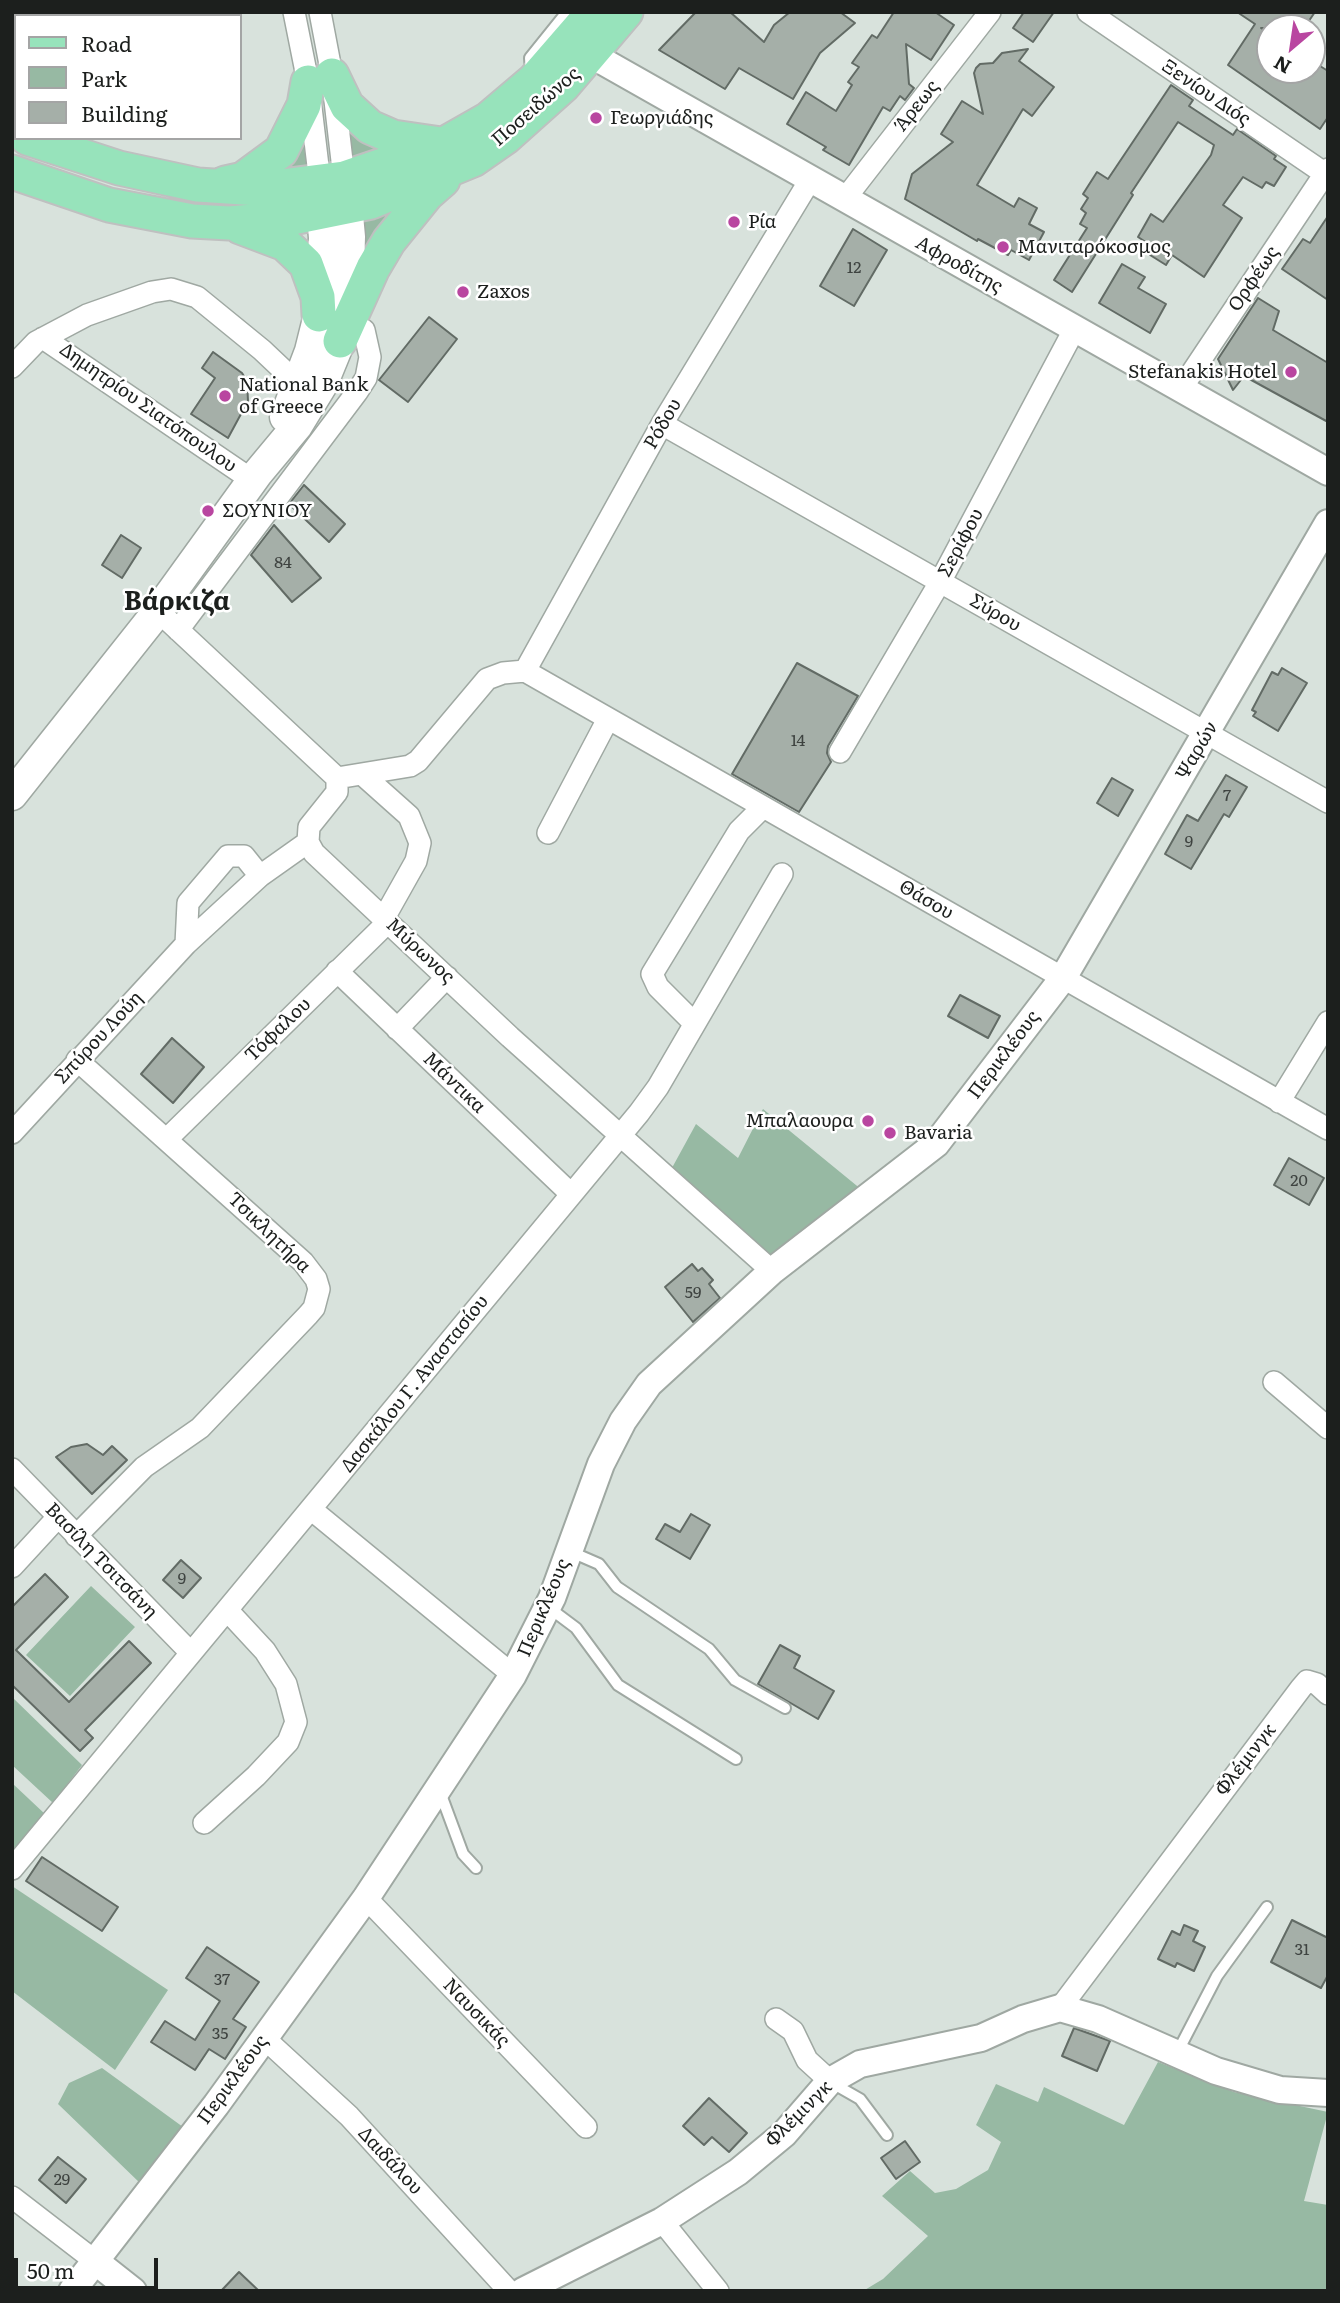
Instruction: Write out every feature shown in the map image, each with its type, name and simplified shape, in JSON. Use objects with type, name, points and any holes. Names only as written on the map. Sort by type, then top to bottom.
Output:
[{"type":"main road","name":"Ποσειδώνος","points":[[334,195],[410,187],[473,160],[535,114],[576,37],[593,12]]},
{"type":"main road","name":"Ποσειδώνος","points":[[334,195],[444,144],[488,119],[534,80],[576,37],[626,12]]},
{"type":"main road","points":[[198,185],[243,179],[273,159],[281,151],[320,79],[370,127],[393,137],[444,144]]},
{"type":"main road","points":[[33,140],[119,168],[198,185],[334,195]]},
{"type":"main road","points":[[254,477],[297,426],[352,335],[373,268],[402,223],[427,194],[473,160]]},
{"type":"main road","points":[[12,172],[109,205],[192,221],[242,227],[285,244],[306,264],[314,279],[319,315]]},
{"type":"main road","points":[[334,195],[349,273],[352,335]]},
{"type":"main road","points":[[192,221],[258,221],[334,195]]},
{"type":"main road","points":[[12,795],[168,620],[254,477],[299,385],[319,315],[334,195]]},
{"type":"street","points":[[294,12],[320,79]]},
{"type":"street","points":[[320,12],[320,79],[334,195]]},
{"type":"street","name":"Άρεως","points":[[844,200],[989,12]]},
{"type":"street","name":"Ξενίου Διός","points":[[1088,12],[1326,171]]},
{"type":"street","name":"Αφροδίτης","points":[[576,37],[844,200],[1328,472]]},
{"type":"street","name":"Ορφέως","points":[[1181,389],[1326,171]]},
{"type":"street","name":"Ρόδου","points":[[525,671],[662,424],[810,180]]},
{"type":"street","points":[[12,368],[43,338],[87,315],[152,292],[171,289],[197,297],[262,350],[299,385]]},
{"type":"street","name":"Σερίφου","points":[[840,752],[940,582],[1074,330]]},
{"type":"street","points":[[308,842],[309,827],[337,792],[337,778],[168,620],[357,393],[366,378],[370,357],[352,335]]},
{"type":"street","name":"Δημητρίου Σιατόπουλου","points":[[43,338],[254,477]]},
{"type":"street","name":"Σύρου","points":[[662,424],[1328,803]]},
{"type":"street","name":"Ψαρών","points":[[1063,978],[1328,523]]},
{"type":"street","points":[[337,778],[410,766],[418,761],[487,679],[503,673],[525,671]]},
{"type":"street","name":"Θάσου","points":[[525,671],[1328,1129]]},
{"type":"street","points":[[548,833],[608,719]]},
{"type":"street","name":"Τόφαλου","points":[[168,1138],[386,920],[416,862],[420,843],[409,816],[363,775]]},
{"type":"street","points":[[694,1023],[658,987],[652,974],[739,831],[763,807]]},
{"type":"street","name":"Μύρωνος","points":[[308,842],[314,853],[447,977],[772,1271]]},
{"type":"street","name":"Σπύρου Λούη","points":[[12,1133],[186,944],[260,876],[308,842]]},
{"type":"street","points":[[186,944],[188,903],[228,856],[244,856],[260,876]]},
{"type":"street","name":"Δασκάλου Γ. Αναστασίου","points":[[12,1869],[312,1510],[658,1087],[782,874]]},
{"type":"street","name":"Μάντικα","points":[[337,971],[571,1194]]},
{"type":"street","points":[[397,1029],[447,977]]},
{"type":"street","name":"Περικλέους","points":[[72,2291],[264,2038],[366,1898],[513,1675],[548,1606],[601,1464],[623,1421],[649,1384],[772,1271],[936,1144],[1063,978]]},
{"type":"street","points":[[1279,1101],[1328,1022]]},
{"type":"street","name":"Τσικλητήρα","points":[[76,1536],[144,1468],[200,1428],[309,1315],[318,1297],[316,1279],[303,1262],[168,1138],[77,1060]]},
{"type":"street","points":[[1274,1382],[1328,1428]]},
{"type":"street","name":"Βασίλη Τσιτσάνη","points":[[12,1469],[191,1653]]},
{"type":"street","points":[[312,1510],[513,1675]]},
{"type":"street","points":[[12,1567],[58,1517]]},
{"type":"street","points":[[204,1823],[288,1742],[296,1722],[286,1684],[265,1651],[227,1610]]},
{"type":"street","name":"Φλέμινγκ","points":[[523,2291],[662,2221],[738,2172],[775,2142],[830,2081],[860,2064],[981,2038],[1023,2019],[1060,2008],[1307,1681],[1317,1684],[1328,1693]]},
{"type":"street","name":"Ναυσικάς","points":[[366,1898],[586,2127]]},
{"type":"street","points":[[1060,2008],[1098,2020],[1216,2071],[1280,2090],[1328,2093]]},
{"type":"street","points":[[776,2019],[793,2031],[807,2060],[830,2081]]},
{"type":"street","name":"Δαιδάλου","points":[[264,2038],[349,2116],[509,2291]]},
{"type":"street","points":[[12,2197],[133,2291]]},
{"type":"street","points":[[662,2221],[718,2291]]},
{"type":"lane","points":[[569,1551],[599,1564],[617,1587],[709,1649],[735,1680],[785,1708]]},
{"type":"lane","points":[[548,1606],[576,1628],[618,1685],[736,1759]]},
{"type":"lane","points":[[439,1789],[463,1854],[476,1868]]},
{"type":"lane","points":[[1176,2055],[1217,1976],[1267,1907]]},
{"type":"lane","points":[[830,2081],[859,2099],[887,2135]]},
{"type":"green space","points":[[346,130],[373,148],[390,152],[352,164]]},
{"type":"green space","points":[[302,134],[308,173],[269,172]]},
{"type":"green space","points":[[405,204],[357,276],[359,219]]},
{"type":"green space","points":[[763,1109],[862,1190],[763,1269],[667,1177],[696,1124],[738,1158]]},
{"type":"green space","points":[[91,1586],[135,1627],[70,1696],[26,1655]]},
{"type":"green space","points":[[12,1697],[82,1765],[53,1803],[12,1765]]},
{"type":"green space","points":[[12,1783],[46,1815],[12,1855]]},
{"type":"green space","points":[[12,1886],[168,1990],[115,2070],[12,1991]]},
{"type":"green space","points":[[1158,2062],[1234,2092],[1328,2112],[1304,2201],[1328,2205],[1328,2291],[863,2291],[883,2279],[928,2236],[882,2196],[910,2171],[935,2193],[956,2189],[988,2170],[1001,2142],[976,2125],[996,2084],[1038,2102],[1044,2087],[1124,2125]]},
{"type":"green space","points":[[102,2068],[183,2127],[141,2184],[58,2104],[69,2083]]},
{"type":"building","points":[[696,12],[730,12],[764,42],[774,25],[790,12],[840,12],[855,23],[820,53],[793,99],[739,68],[725,89],[659,50]]},
{"type":"building","points":[[894,12],[935,12],[954,25],[931,60],[906,44],[909,84],[914,88],[905,100],[900,96],[890,111],[883,107],[849,165],[823,150],[826,147],[787,124],[806,92],[836,111],[852,85],[848,82],[859,67],[852,63],[872,35],[877,38]]},
{"type":"building","points":[[1024,12],[1054,12],[1033,42],[1013,28]]},
{"type":"building","points":[[1237,12],[1315,12],[1256,14],[1256,84],[1326,84],[1326,70],[1328,71],[1328,117],[1320,129],[1228,65],[1255,24]]},
{"type":"building","points":[[1028,49],[1019,61],[1054,87],[1032,116],[1023,109],[977,185],[1014,207],[1019,198],[1037,208],[1029,224],[1044,232],[1029,260],[1011,250],[1008,255],[978,239],[977,241],[905,199],[912,174],[953,142],[941,134],[962,101],[983,114],[974,73],[976,68],[980,64],[993,63],[1002,53]]},
{"type":"building","points":[[1171,85],[1193,100],[1189,106],[1233,135],[1237,129],[1276,156],[1274,159],[1286,167],[1274,186],[1266,182],[1262,188],[1243,177],[1223,205],[1242,218],[1204,277],[1172,255],[1166,265],[1150,255],[1155,248],[1138,237],[1151,214],[1163,222],[1211,155],[1214,145],[1178,122],[1131,193],[1133,195],[1072,292],[1054,280],[1087,228],[1080,224],[1086,213],[1081,209],[1088,198],[1083,194],[1097,172],[1108,179]]},
{"type":"building","points":[[1328,216],[1328,300],[1282,269],[1303,239],[1310,243]]},
{"type":"building","points":[[853,229],[887,250],[854,306],[820,286]]},
{"type":"building","points":[[1122,264],[1145,277],[1138,288],[1166,304],[1150,333],[1099,303]]},
{"type":"building","points":[[1258,298],[1279,311],[1273,330],[1328,363],[1328,422],[1244,376],[1233,390],[1218,359]]},
{"type":"building","points":[[429,317],[457,339],[408,402],[379,380]]},
{"type":"building","name":"National Bank of Greece","points":[[213,352],[242,373],[247,381],[248,401],[228,438],[191,414],[215,378],[202,368]]},
{"type":"building","points":[[304,485],[345,524],[329,542],[289,504]]},
{"type":"building","points":[[274,525],[321,578],[292,602],[251,555]]},
{"type":"building","points":[[121,535],[141,548],[122,578],[102,565]]},
{"type":"building","points":[[797,663],[858,696],[828,746],[827,753],[831,762],[799,812],[732,774]]},
{"type":"building","points":[[1282,668],[1307,683],[1278,731],[1253,716],[1256,712],[1252,710],[1272,672],[1278,675]]},
{"type":"building","points":[[1226,775],[1247,787],[1229,817],[1224,814],[1191,869],[1165,854],[1187,815],[1198,821]]},
{"type":"building","points":[[1112,778],[1133,790],[1118,816],[1097,803]]},
{"type":"building","points":[[960,995],[1000,1016],[988,1038],[948,1016]]},
{"type":"building","points":[[172,1038],[204,1067],[173,1103],[141,1074]]},
{"type":"building","points":[[1289,1158],[1324,1178],[1309,1205],[1274,1185]]},
{"type":"building","points":[[692,1264],[698,1271],[702,1268],[713,1280],[709,1284],[720,1298],[693,1322],[665,1287]]},
{"type":"building","points":[[87,1444],[103,1455],[112,1446],[127,1460],[92,1494],[56,1457],[71,1447]]},
{"type":"building","points":[[691,1514],[710,1525],[690,1559],[656,1539],[665,1524],[680,1532]]},
{"type":"building","points":[[181,1560],[201,1578],[183,1598],[163,1580]]},
{"type":"building","points":[[45,1574],[68,1597],[16,1650],[69,1702],[129,1641],[151,1663],[85,1730],[93,1738],[80,1751],[12,1685],[12,1607]]},
{"type":"building","points":[[780,1645],[800,1656],[794,1668],[834,1691],[818,1719],[758,1684]]},
{"type":"building","points":[[42,1857],[118,1907],[102,1931],[26,1881]]},
{"type":"building","points":[[1292,1920],[1328,1938],[1328,1975],[1321,1988],[1271,1962]]},
{"type":"building","points":[[1184,1925],[1198,1931],[1193,1941],[1205,1947],[1194,1971],[1177,1963],[1175,1967],[1158,1959],[1172,1931],[1180,1935]]},
{"type":"building","points":[[207,1947],[259,1982],[233,2019],[246,2027],[225,2059],[209,2049],[195,2070],[151,2042],[165,2021],[195,2040],[220,2001],[186,1978]]},
{"type":"building","points":[[1074,2028],[1110,2041],[1097,2071],[1062,2056]]},
{"type":"building","points":[[709,2098],[747,2133],[729,2152],[712,2137],[704,2145],[683,2126]]},
{"type":"building","points":[[905,2141],[920,2162],[896,2179],[881,2158]]},
{"type":"building","points":[[58,2157],[86,2179],[66,2203],[39,2180]]},
{"type":"building","points":[[239,2272],[259,2291],[221,2291]]},
{"type":"place","name":"Γεωργιάδης","points":[[596,118]]},
{"type":"place","name":"Ρία","points":[[734,222]]},
{"type":"place","name":"Μανιταρόκοσμος","points":[[1003,247]]},
{"type":"place","name":"Zaxos","points":[[463,292]]},
{"type":"place","name":"Stefanakis Hotel","points":[[1291,372]]},
{"type":"place","name":"National Bank of Greece","points":[[225,396]]},
{"type":"place","name":"ΣΟΥΝΙΟΥ","points":[[208,511]]},
{"type":"place","name":"Μπαλαουρα","points":[[868,1121]]},
{"type":"place","name":"Bavaria","points":[[890,1133]]},
{"type":"district","name":"Βάρκιζα","points":[[177,602]]}]
